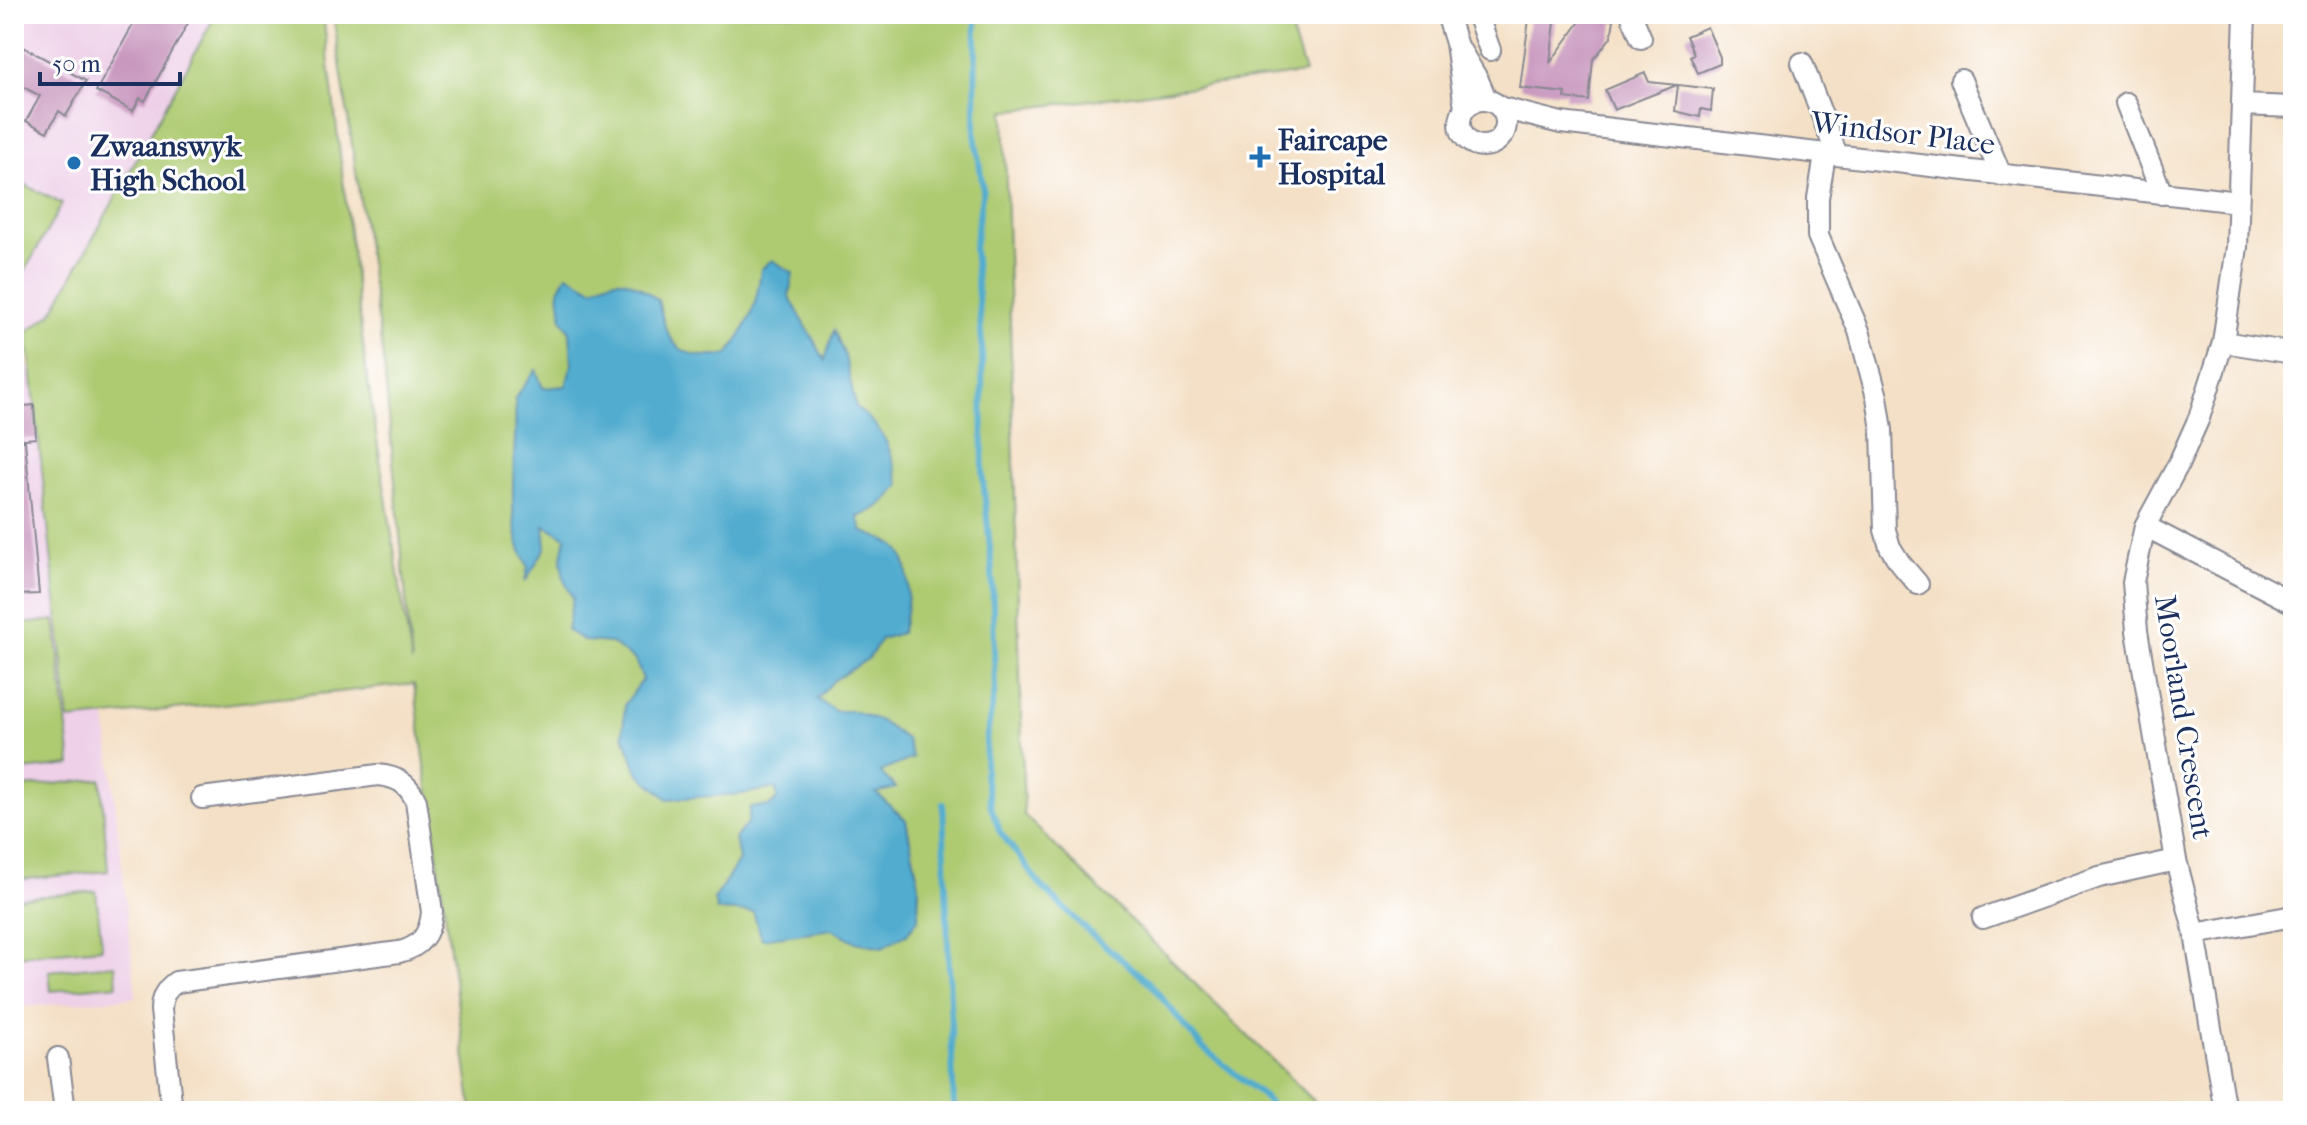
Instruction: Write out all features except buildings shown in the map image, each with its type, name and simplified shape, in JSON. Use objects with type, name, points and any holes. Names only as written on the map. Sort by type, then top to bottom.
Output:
[{"type":"street","points":[[1447,14],[1456,43],[1465,108]]},
{"type":"street","points":[[1477,14],[1490,50]]},
{"type":"street","points":[[1631,14],[1641,38]]},
{"type":"street","name":"Moorland Crescent","points":[[2225,1111],[2195,934],[2176,860],[2133,600],[2136,560],[2145,526],[2199,418],[2223,342],[2233,282],[2245,14]]},
{"type":"street","points":[[1456,43],[1506,118],[1506,128],[1501,138],[1484,146],[1470,142],[1460,127],[1460,117],[1465,108],[1474,101],[1494,104]]},
{"type":"street","points":[[1802,63],[1831,155],[1818,198],[1818,236],[1859,331],[1877,397],[1882,430],[1885,530],[1890,547],[1918,584]]},
{"type":"street","points":[[1961,80],[2001,175]]},
{"type":"street","points":[[2126,103],[2162,194]]},
{"type":"street","name":"Windsor Place","points":[[1494,104],[1561,123],[2238,202]]},
{"type":"street","points":[[2242,105],[2293,107]]},
{"type":"street","name":"Windsor Place","points":[[1501,138],[1526,129],[1561,123]]},
{"type":"street","points":[[2223,342],[2293,353]]},
{"type":"street","points":[[2145,526],[2293,603]]},
{"type":"street","points":[[172,1111],[161,1010],[163,995],[169,987],[176,982],[399,952],[419,944],[431,925],[432,912],[416,801],[407,786],[399,780],[378,775],[202,798]]},
{"type":"street","points":[[1983,918],[2099,877],[2176,860]]},
{"type":"street","points":[[2195,934],[2293,916]]},
{"type":"street","points":[[58,1058],[65,1111]]},
{"type":"shaded area","name":"Zwaanswyk High School","points":[[14,14],[216,14],[52,313],[27,332],[14,334]]},
{"type":"shaded area","points":[[31,366],[69,720],[106,717],[136,997],[14,1008],[14,367]]},
{"type":"green space","points":[[216,14],[323,14],[366,370],[412,663],[384,365],[333,14],[1286,14],[1305,73],[1004,111],[1024,815],[1324,1111],[472,1111],[414,684],[69,720],[27,332],[52,313]]},
{"type":"green space","points":[[14,179],[62,204],[17,285],[14,284]]},
{"type":"green space","points":[[55,620],[71,765],[14,771],[14,625]]},
{"type":"green space","points":[[101,779],[108,871],[14,880],[14,788]]},
{"type":"green space","points":[[96,891],[102,948],[14,956],[14,899]]},
{"type":"green space","points":[[115,965],[117,985],[51,991],[49,971]]},
{"type":"water","points":[[772,260],[793,273],[789,296],[825,360],[834,330],[845,356],[856,408],[881,433],[900,485],[882,504],[858,517],[862,531],[893,544],[902,555],[908,589],[901,633],[881,639],[869,658],[833,681],[817,699],[835,711],[853,711],[880,721],[906,739],[913,758],[880,772],[896,788],[876,793],[906,820],[919,885],[918,919],[908,933],[882,947],[856,942],[832,929],[762,939],[753,912],[717,910],[714,900],[739,860],[735,838],[748,823],[750,807],[770,806],[777,799],[776,788],[742,794],[668,799],[639,774],[623,734],[625,704],[643,679],[635,660],[611,643],[584,641],[567,630],[573,598],[564,580],[561,561],[566,537],[544,525],[546,547],[525,582],[528,566],[515,527],[515,398],[536,370],[543,388],[566,386],[572,364],[570,332],[562,319],[559,290],[567,274],[593,289],[620,280],[634,284],[658,300],[666,329],[678,347],[698,355],[728,355],[747,324],[761,269]]},
{"type":"waterway","points":[[976,14],[975,134],[983,189],[974,248],[982,343],[983,479],[992,568],[995,690],[986,740],[985,776],[991,807],[1000,832],[1042,887],[1092,935],[1149,982],[1202,1047],[1263,1096],[1276,1111]]},
{"type":"waterway","points":[[943,804],[954,1111]]},
{"type":"place","name":"Faircape Hospital","points":[[1260,157]]},
{"type":"place","name":"Zwaanswyk High School","points":[[74,163]]}]
